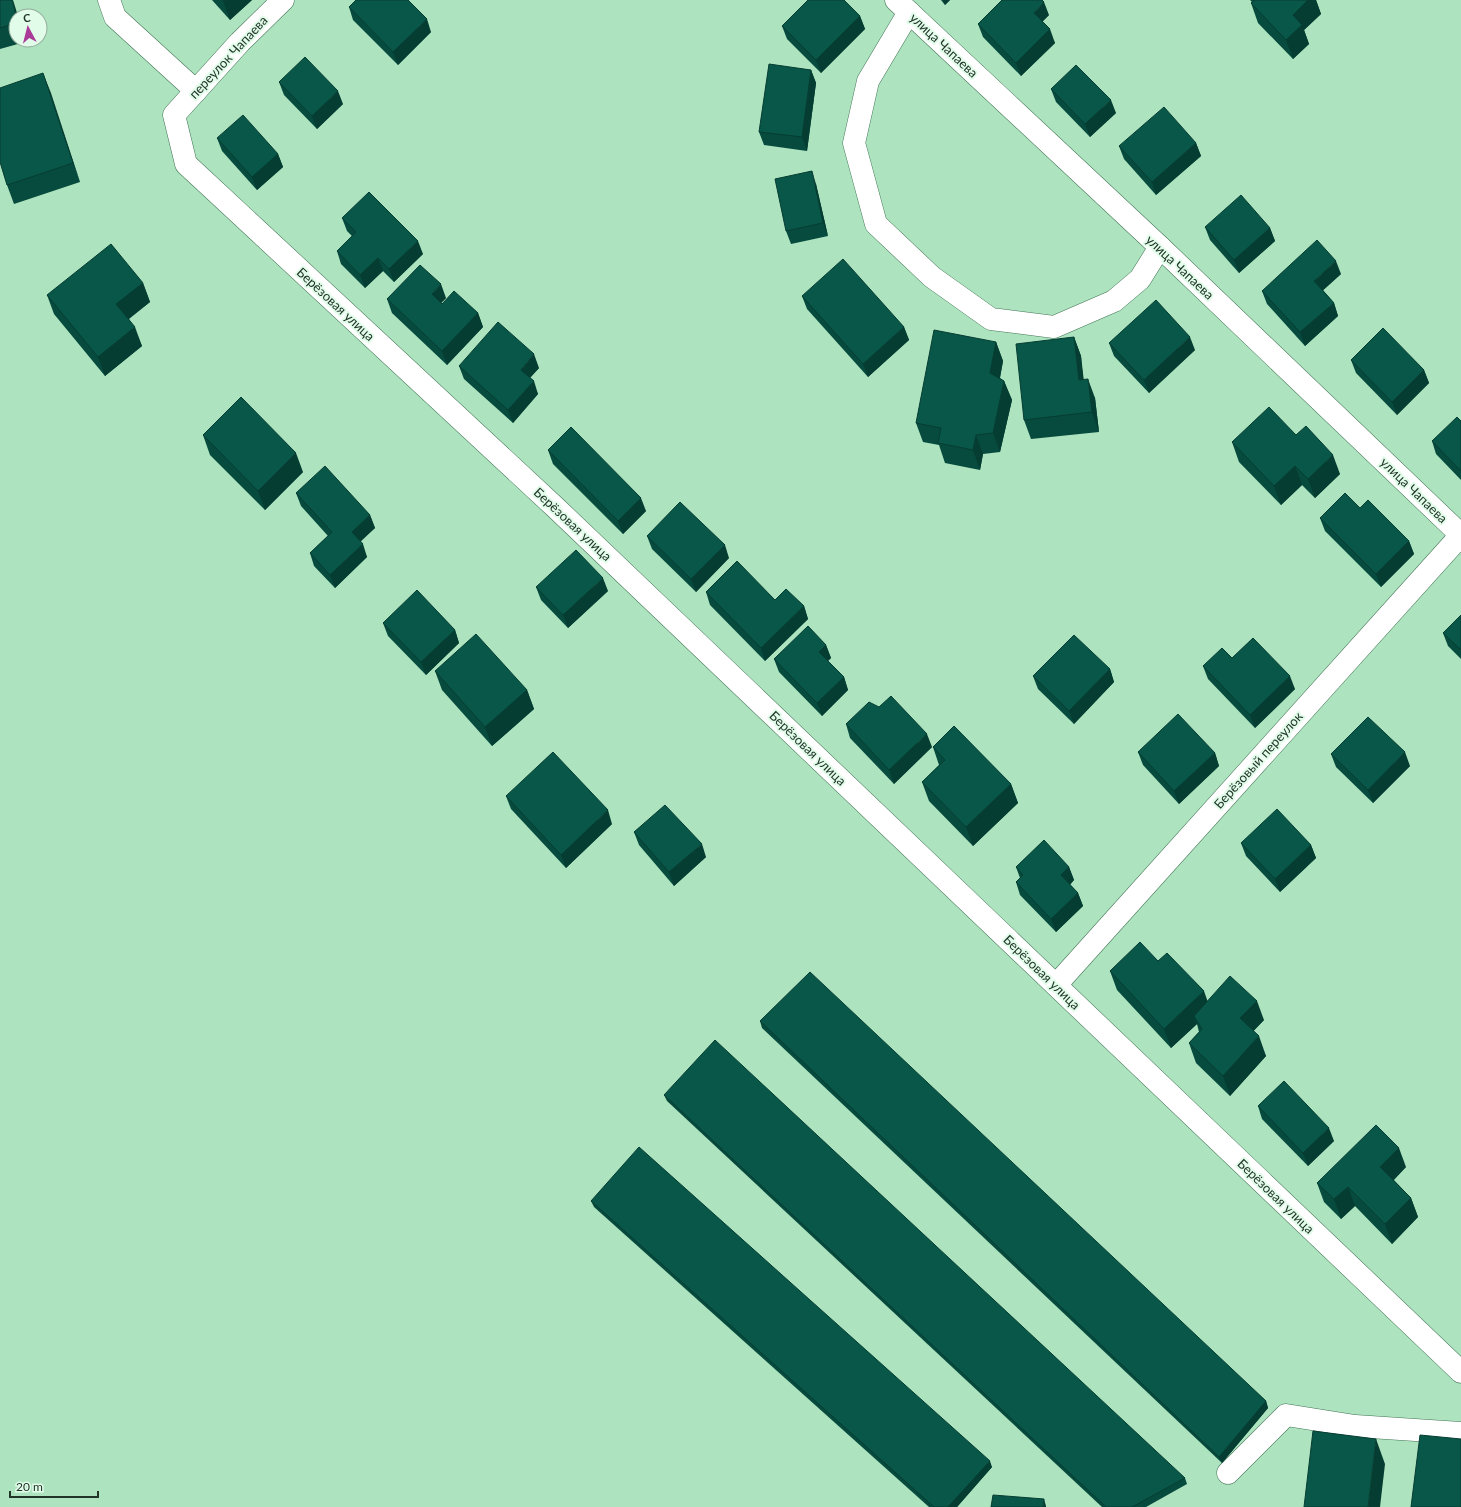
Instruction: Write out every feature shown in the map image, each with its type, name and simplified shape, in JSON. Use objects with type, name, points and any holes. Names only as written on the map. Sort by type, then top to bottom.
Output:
[{"type":"street","points":[[109,0],[115,17],[196,91]]},
{"type":"street","name":"переулок Чапаева","points":[[174,115],[240,42],[283,0]]},
{"type":"street","points":[[903,6],[868,81],[854,143],[876,224],[932,277],[991,319],[1054,327],[1114,301],[1140,279],[1160,247]]},
{"type":"street","name":"улица Чапаева","points":[[903,6],[1160,247],[1461,535]]},
{"type":"street","name":"Берёзовая улица","points":[[174,115],[186,164],[556,508],[1461,1372]]},
{"type":"street","name":"Берёзовый переулок","points":[[1056,985],[1461,535]]},
{"type":"street","points":[[1228,1473],[1286,1415],[1355,1426],[1461,1433]]},
{"type":"building","points":[[0,0],[12,0],[14,8],[8,8],[8,26],[0,28]]},
{"type":"building","points":[[356,0],[408,0],[427,19],[393,52],[349,7]]},
{"type":"building","points":[[808,0],[844,0],[860,16],[816,60],[782,26]]},
{"type":"building","points":[[1002,0],[1042,0],[1044,2],[1034,13],[1050,29],[1016,63],[978,24]]},
{"type":"building","points":[[1255,0],[1308,0],[1293,15],[1302,25],[1286,40],[1251,3]]},
{"type":"building","points":[[305,57],[338,91],[312,116],[279,82]]},
{"type":"building","points":[[769,64],[811,70],[802,137],[759,132]]},
{"type":"building","points":[[1076,65],[1111,100],[1085,124],[1051,89]]},
{"type":"building","points":[[43,73],[73,163],[7,185],[0,162],[0,88]]},
{"type":"building","points":[[1164,107],[1196,143],[1152,182],[1119,146]]},
{"type":"building","points":[[243,115],[278,154],[252,177],[217,138]]},
{"type":"building","points":[[812,171],[823,223],[786,231],[775,179]]},
{"type":"building","points":[[369,192],[418,241],[389,269],[378,258],[360,275],[337,251],[356,232],[342,218]]},
{"type":"building","points":[[1241,195],[1270,228],[1234,260],[1205,227]]},
{"type":"building","points":[[1317,240],[1336,261],[1314,281],[1334,303],[1300,332],[1262,291]]},
{"type":"building","points":[[111,244],[143,283],[116,304],[135,327],[98,357],[47,295]]},
{"type":"building","points":[[843,259],[904,327],[863,364],[802,296]]},
{"type":"building","points":[[420,265],[441,284],[432,294],[442,304],[454,291],[478,313],[442,351],[387,299]]},
{"type":"building","points":[[1156,300],[1190,337],[1144,380],[1109,343]]},
{"type":"building","points":[[498,322],[534,354],[521,370],[534,381],[508,410],[459,366]]},
{"type":"building","points":[[1383,328],[1424,370],[1392,402],[1351,360]]},
{"type":"building","points":[[934,330],[996,342],[990,373],[1004,381],[993,433],[976,435],[973,450],[938,443],[941,428],[916,423]]},
{"type":"building","points":[[1074,337],[1079,380],[1088,379],[1092,412],[1024,420],[1016,344]]},
{"type":"building","points":[[241,397],[296,453],[258,491],[203,435]]},
{"type":"building","points":[[1269,407],[1296,435],[1306,426],[1333,455],[1308,479],[1295,466],[1274,486],[1232,442]]},
{"type":"building","points":[[1457,417],[1461,421],[1461,471],[1432,441]]},
{"type":"building","points":[[571,427],[641,498],[618,521],[548,450]]},
{"type":"building","points":[[325,466],[370,515],[352,532],[363,544],[330,575],[310,553],[332,532],[296,493]]},
{"type":"building","points":[[1345,493],[1360,508],[1368,500],[1409,541],[1376,574],[1320,518]]},
{"type":"building","points":[[680,502],[725,545],[691,579],[647,536]]},
{"type":"building","points":[[576,550],[603,578],[563,615],[536,587]]},
{"type":"building","points":[[737,561],[775,600],[786,589],[804,606],[761,648],[706,592]]},
{"type":"building","points":[[417,590],[455,630],[421,662],[383,623]]},
{"type":"building","points":[[1461,615],[1461,650],[1443,633]]},
{"type":"building","points":[[808,626],[826,645],[819,652],[844,677],[817,703],[774,659]]},
{"type":"building","points":[[476,634],[527,690],[485,727],[435,671]]},
{"type":"building","points":[[1074,635],[1110,669],[1069,711],[1033,676]]},
{"type":"building","points":[[1253,638],[1290,676],[1250,715],[1203,666],[1222,648],[1232,658]]},
{"type":"building","points":[[891,696],[927,734],[889,770],[846,724],[869,702],[879,707]]},
{"type":"building","points":[[1178,714],[1215,753],[1174,791],[1138,752]]},
{"type":"building","points":[[1368,717],[1405,752],[1368,790],[1331,754]]},
{"type":"building","points":[[954,726],[1011,784],[966,827],[922,782],[945,760],[933,747]]},
{"type":"building","points":[[553,752],[608,810],[561,855],[506,796]]},
{"type":"building","points":[[665,805],[702,844],[669,872],[634,832]]},
{"type":"building","points":[[1277,809],[1311,845],[1275,879],[1241,843]]},
{"type":"building","points":[[1044,840],[1069,867],[1061,875],[1078,893],[1051,919],[1016,882],[1023,875],[1016,867]]},
{"type":"building","points":[[1140,942],[1158,961],[1167,953],[1204,991],[1164,1029],[1110,971]]},
{"type":"building","points":[[810,972],[1266,1401],[1219,1457],[760,1021]]},
{"type":"building","points":[[1230,976],[1257,1001],[1240,1018],[1259,1036],[1223,1076],[1189,1043],[1202,1029],[1194,1016]]},
{"type":"building","points":[[715,1040],[1185,1478],[1132,1507],[1106,1507],[664,1095]]},
{"type":"building","points":[[1284,1081],[1329,1128],[1303,1153],[1258,1106]]},
{"type":"building","points":[[1376,1125],[1399,1148],[1380,1167],[1411,1198],[1385,1224],[1348,1187],[1334,1199],[1317,1183]]},
{"type":"building","points":[[639,1147],[990,1461],[948,1507],[934,1507],[591,1201]]},
{"type":"building","points":[[1313,1431],[1376,1439],[1368,1507],[1304,1507]]},
{"type":"building","points":[[1420,1435],[1461,1439],[1461,1507],[1411,1507]]},
{"type":"building","points":[[993,1495],[1044,1499],[1043,1507],[991,1507]]}]
